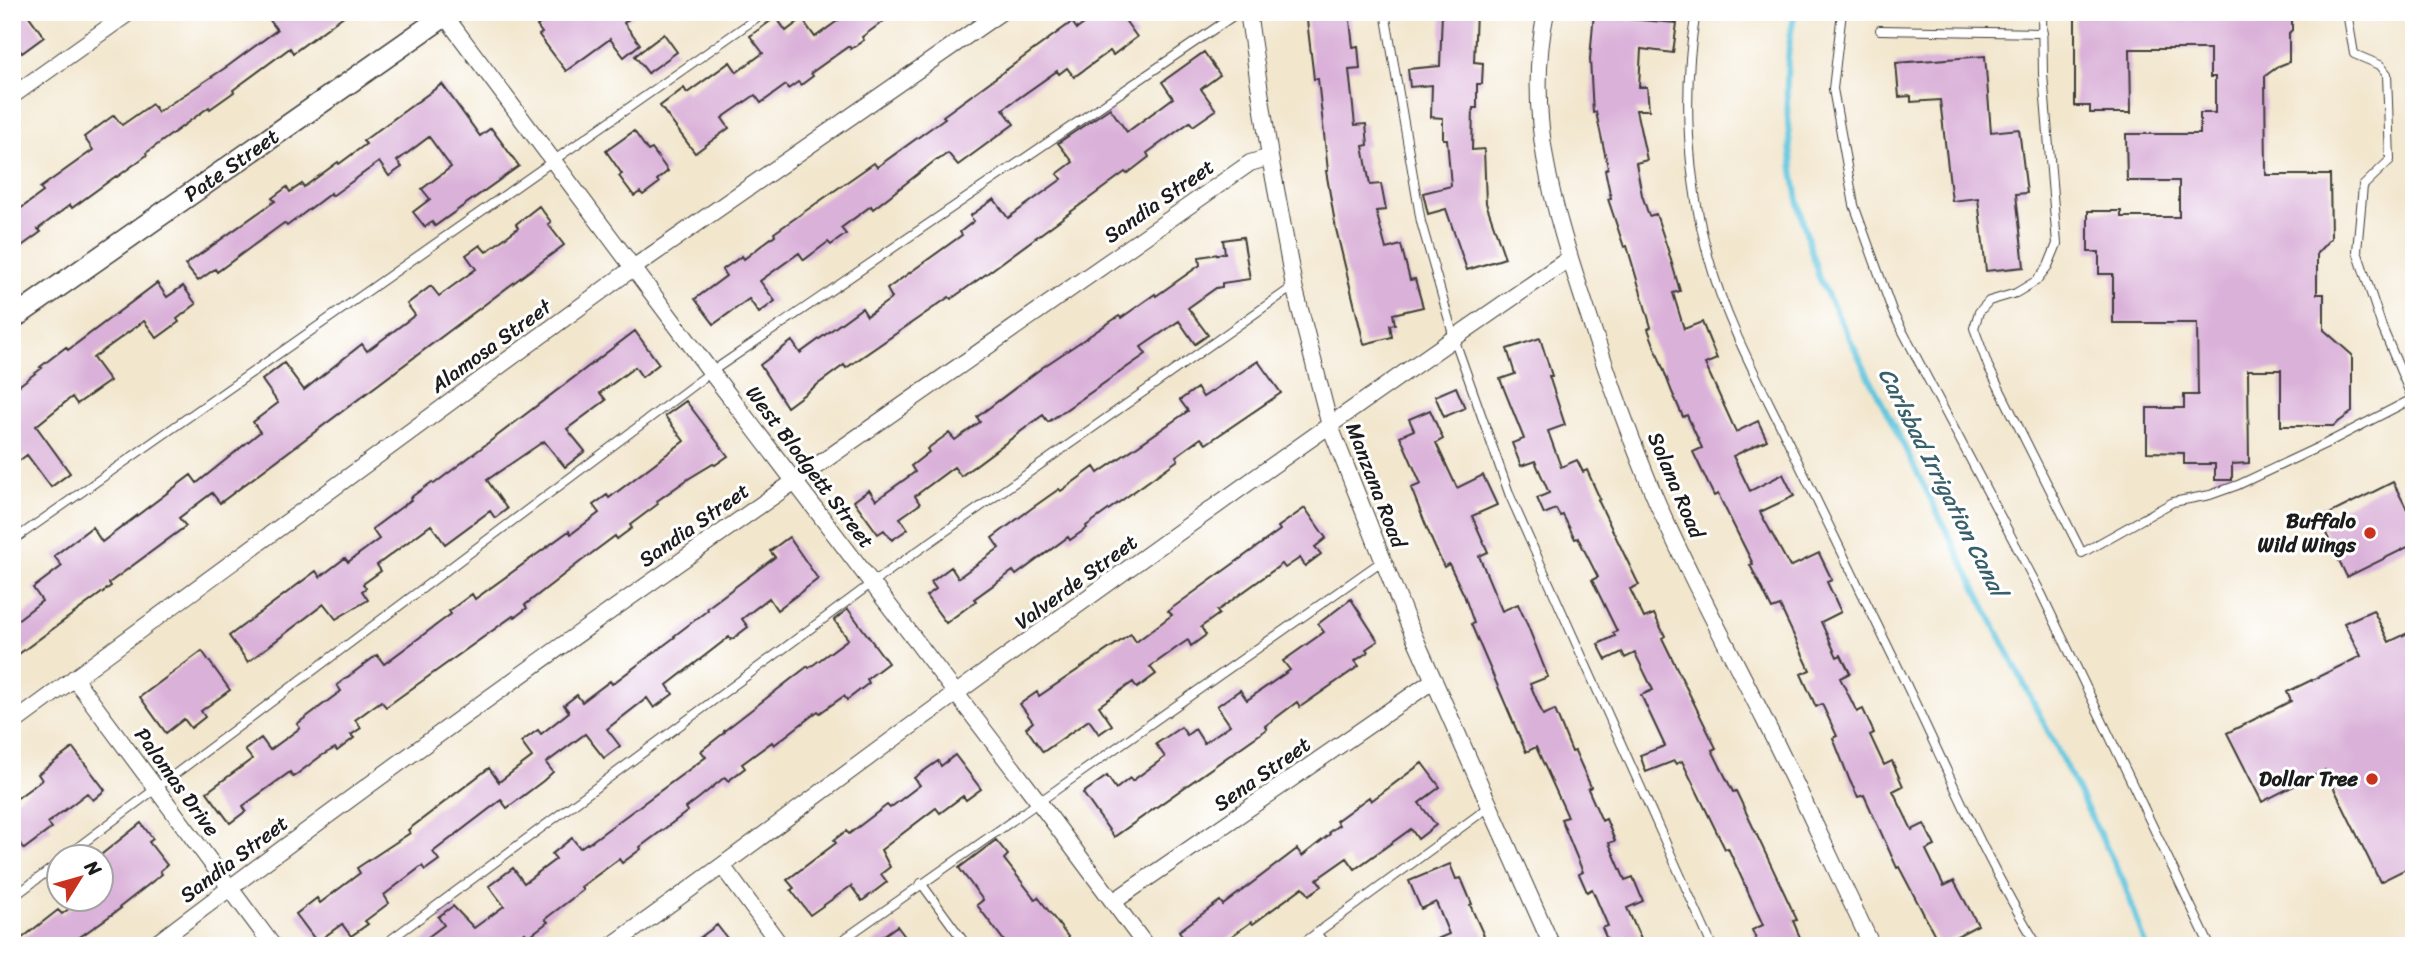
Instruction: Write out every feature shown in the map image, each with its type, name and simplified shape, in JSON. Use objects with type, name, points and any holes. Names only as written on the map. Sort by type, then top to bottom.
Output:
[{"type":"street","points":[[12,96],[130,12]]},
{"type":"street","name":"Alamosa Street","points":[[12,724],[633,268],[1001,12]]},
{"type":"street","name":"Manzana Road","points":[[1248,12],[1270,157],[1294,286],[1329,426],[1382,561],[1552,946]]},
{"type":"street","name":"Solana Road","points":[[1546,12],[1540,58],[1539,119],[1551,194],[1615,392],[1657,502],[1782,755],[1872,946]]},
{"type":"street","name":"West Blodgett Street","points":[[445,13],[552,161],[1146,946]]},
{"type":"street","name":"Pate Street","points":[[12,319],[445,13]]},
{"type":"street","name":"Sandia Street","points":[[153,946],[538,661],[793,480],[932,387],[1250,163],[1270,157]]},
{"type":"street","name":"Valverde Street","points":[[611,946],[723,867],[955,694],[1329,426],[1570,258]]},
{"type":"street","name":"Palomas Drive","points":[[74,678],[272,946]]},
{"type":"street","name":"Sena Street","points":[[1113,902],[1434,680]]},
{"type":"street","points":[[723,867],[780,946]]},
{"type":"lane","points":[[12,541],[765,12]]},
{"type":"lane","points":[[85,842],[711,372],[1238,12]]},
{"type":"lane","points":[[1385,12],[1421,222],[1454,338],[1510,496],[1712,946]]},
{"type":"lane","points":[[1696,12],[1690,58],[1691,156],[1704,239],[1719,290],[1748,360],[1915,701],[1951,785],[1999,880],[2038,946]]},
{"type":"lane","points":[[1842,12],[1833,89],[1854,205],[1893,313],[2041,593],[2210,946]]},
{"type":"lane","points":[[2042,12],[2043,74],[2057,244],[2048,266],[2036,281],[2016,293],[1989,300],[1979,312],[1974,328],[1988,366],[2082,553],[2173,502],[2210,495],[2238,485],[2413,398],[2382,327],[2357,251],[2363,186],[2390,160],[2387,74],[2380,65],[2354,54],[2347,12]]},
{"type":"lane","points":[[1880,30],[2043,33]]},
{"type":"lane","points":[[383,946],[872,583],[1294,286]]},
{"type":"lane","points":[[834,946],[920,883],[1382,561]]},
{"type":"lane","points":[[1300,946],[1489,807]]},
{"type":"lane","points":[[12,898],[46,872]]},
{"type":"lane","points":[[920,883],[967,946]]},
{"type":"lane","points":[[1317,933],[1327,946]]},
{"type":"building","points":[[12,12],[26,12],[44,37],[22,53],[12,40]]},
{"type":"building","points":[[264,12],[349,12],[293,53],[290,48],[117,177],[72,208],[70,205],[38,229],[41,232],[12,253],[12,215],[43,192],[40,188],[93,150],[84,137],[114,115],[122,125],[152,104],[158,112],[228,66],[277,30]]},
{"type":"building","points":[[555,12],[637,12],[624,23],[640,44],[624,57],[610,39],[566,71],[539,35],[542,33],[537,26]]},
{"type":"building","points":[[850,12],[896,12],[862,37],[864,40],[851,49],[849,46],[811,73],[813,76],[801,85],[798,82],[788,89],[786,85],[761,103],[755,95],[722,118],[729,128],[695,153],[660,106],[684,88],[687,93],[730,62],[737,72],[763,53],[750,36],[776,17],[786,31],[802,19],[815,37]]},
{"type":"building","points":[[1100,12],[1119,12],[1137,37],[1113,55],[1110,51],[1074,77],[1067,68],[1059,74],[1057,71],[1003,109],[1014,124],[958,165],[948,153],[937,159],[873,209],[871,206],[841,228],[846,234],[831,245],[828,242],[804,260],[799,253],[760,281],[775,301],[759,313],[749,299],[714,324],[695,299],[726,276],[722,270],[742,256],[744,259],[775,235],[774,233],[874,163],[877,167],[1072,22],[1077,29]]},
{"type":"building","points":[[1306,12],[1349,12],[1353,47],[1358,46],[1360,69],[1349,70],[1355,125],[1366,124],[1368,145],[1363,146],[1370,185],[1381,184],[1386,210],[1376,211],[1386,249],[1401,245],[1410,280],[1415,279],[1423,307],[1393,314],[1395,324],[1390,325],[1392,337],[1364,344],[1336,229],[1326,171],[1318,79],[1314,79]]},
{"type":"building","points":[[1442,12],[1476,12],[1474,62],[1483,63],[1482,84],[1477,84],[1477,108],[1473,108],[1472,150],[1484,149],[1486,203],[1505,258],[1467,270],[1446,209],[1428,214],[1423,193],[1451,186],[1447,139],[1443,139],[1443,118],[1431,117],[1432,85],[1410,87],[1408,69],[1440,66]]},
{"type":"building","points":[[1594,12],[1628,12],[1628,19],[1677,23],[1673,53],[1641,49],[1639,87],[1647,87],[1649,110],[1636,110],[1647,160],[1636,163],[1642,195],[1649,216],[1656,214],[1668,250],[1680,291],[1673,293],[1684,329],[1702,322],[1717,359],[1705,364],[1736,432],[1758,421],[1767,440],[1733,456],[1750,491],[1783,474],[1794,496],[1760,512],[1790,567],[1819,553],[1832,580],[1827,582],[1841,612],[1821,622],[1837,657],[1841,655],[1850,673],[1840,678],[1857,712],[1863,709],[1874,733],[1870,735],[1884,765],[1892,761],[1903,786],[1893,791],[1912,830],[1924,824],[1935,846],[1926,850],[1944,886],[1954,881],[1978,925],[1940,945],[1899,867],[1897,868],[1864,795],[1858,797],[1850,781],[1833,738],[1837,736],[1822,704],[1816,707],[1801,674],[1810,670],[1780,606],[1772,609],[1718,494],[1714,496],[1693,452],[1702,448],[1687,415],[1683,417],[1648,329],[1651,327],[1627,246],[1624,247],[1608,199],[1611,198],[1605,170],[1608,168],[1596,112],[1593,113],[1590,59]]},
{"type":"building","points":[[2086,12],[2292,12],[2289,62],[2265,76],[2266,175],[2330,175],[2331,238],[2317,253],[2317,294],[2324,294],[2324,330],[2352,355],[2352,412],[2333,426],[2281,426],[2281,370],[2248,370],[2249,463],[2232,464],[2232,480],[2215,480],[2215,464],[2184,464],[2184,453],[2147,452],[2147,408],[2184,408],[2184,395],[2198,395],[2197,323],[2113,323],[2113,274],[2099,274],[2099,252],[2088,252],[2088,211],[2121,211],[2121,217],[2179,217],[2179,181],[2127,181],[2126,134],[2200,134],[2200,113],[2215,113],[2215,77],[2210,77],[2210,49],[2130,49],[2131,113],[2090,113],[2090,106],[2075,106],[2075,15],[2086,15]]},
{"type":"building","points":[[664,34],[677,52],[648,73],[635,56]]},
{"type":"building","points":[[1204,52],[1220,75],[1201,89],[1216,110],[1193,126],[1190,122],[1147,153],[1149,157],[1127,174],[1125,172],[951,299],[949,297],[846,368],[844,365],[787,407],[760,365],[792,341],[800,353],[862,308],[867,316],[892,298],[887,289],[962,235],[960,232],[974,221],[970,216],[994,199],[1008,218],[1062,179],[1057,174],[1073,162],[1058,143],[1110,108],[1127,132],[1173,98],[1162,82]]},
{"type":"building","points":[[1985,56],[1991,132],[2019,129],[2027,193],[2016,194],[2024,267],[1986,271],[1978,198],[1952,201],[1940,100],[1911,102],[1911,96],[1899,97],[1896,63]]},
{"type":"building","points":[[442,84],[480,136],[491,128],[519,166],[435,226],[432,222],[425,227],[413,212],[430,199],[422,189],[451,167],[429,137],[397,161],[402,167],[389,176],[379,162],[287,226],[284,223],[217,272],[215,269],[198,281],[185,265],[275,201],[272,198],[287,187],[290,192],[302,184],[304,187],[338,162],[339,164],[366,144],[363,141]]},
{"type":"building","points":[[634,131],[648,151],[652,149],[668,171],[657,180],[659,183],[643,195],[640,192],[634,196],[619,176],[622,174],[606,151]]},
{"type":"building","points":[[539,206],[551,222],[548,224],[564,245],[220,503],[212,493],[179,518],[186,526],[109,583],[111,586],[12,659],[12,624],[42,601],[33,588],[62,566],[54,556],[92,527],[102,542],[191,475],[197,483],[260,432],[253,422],[278,403],[262,380],[284,363],[304,390],[362,344],[367,351],[415,315],[407,304],[431,286],[439,296],[476,269],[466,255],[480,245],[486,252],[518,228],[516,224]]},
{"type":"building","points":[[1243,237],[1250,279],[1222,283],[1222,287],[1216,288],[1188,308],[1208,335],[1195,344],[1179,321],[1141,347],[1146,354],[1048,422],[1043,415],[961,476],[954,467],[915,496],[920,504],[900,518],[908,529],[892,540],[884,530],[878,534],[854,501],[869,490],[876,500],[915,472],[911,466],[929,452],[927,449],[949,433],[955,440],[980,422],[977,417],[1043,367],[1200,265],[1199,257],[1225,253],[1223,240]]},
{"type":"building","points":[[157,283],[167,297],[183,286],[196,304],[177,319],[179,322],[157,338],[144,321],[93,358],[110,381],[77,404],[72,397],[36,426],[70,473],[51,487],[27,455],[12,466],[12,391],[66,347],[68,350]]},
{"type":"building","points":[[635,331],[659,364],[642,377],[635,367],[600,393],[606,400],[567,429],[585,451],[565,467],[544,441],[487,480],[507,509],[495,518],[490,511],[445,544],[431,525],[377,565],[381,571],[363,584],[366,588],[362,591],[368,600],[336,619],[324,604],[248,662],[229,636],[316,571],[320,577],[345,558],[348,562],[379,539],[372,529],[411,500],[410,498],[432,482],[434,484]]},
{"type":"building","points":[[1540,338],[1565,425],[1548,431],[1561,467],[1577,460],[1583,472],[1587,470],[1600,499],[1598,500],[1639,585],[1630,589],[1644,618],[1654,614],[1665,636],[1662,638],[1716,748],[1712,750],[1733,792],[1736,791],[1797,920],[1793,921],[1802,942],[1793,946],[1759,946],[1752,930],[1763,925],[1728,848],[1725,849],[1682,761],[1676,764],[1674,761],[1646,772],[1640,755],[1665,746],[1641,695],[1653,690],[1635,653],[1625,658],[1622,652],[1606,660],[1598,644],[1615,636],[1613,633],[1617,631],[1592,580],[1598,577],[1563,515],[1560,516],[1556,509],[1544,514],[1537,498],[1549,493],[1535,461],[1521,466],[1512,443],[1524,439],[1500,379],[1515,374],[1507,349]]},
{"type":"building","points":[[1258,361],[1281,393],[1206,444],[1201,438],[1176,456],[1178,460],[1086,526],[1087,528],[1070,540],[1068,537],[1016,575],[1013,571],[946,623],[926,596],[936,589],[931,582],[951,567],[958,578],[999,548],[992,538],[1032,508],[1094,467],[1098,473],[1188,411],[1180,400],[1197,388],[1203,397]]},
{"type":"building","points":[[1456,387],[1465,408],[1444,417],[1435,396]]},
{"type":"building","points":[[686,401],[728,456],[657,501],[658,504],[630,525],[632,528],[617,539],[615,536],[580,562],[525,605],[527,608],[515,617],[386,707],[381,701],[355,720],[361,728],[351,735],[354,738],[337,751],[335,748],[321,756],[293,777],[290,772],[243,806],[246,811],[230,823],[207,792],[252,759],[245,750],[261,738],[270,750],[300,728],[297,724],[341,691],[337,685],[377,655],[384,664],[451,614],[449,611],[472,594],[475,599],[569,531],[571,534],[599,513],[593,505],[607,495],[609,498],[684,441],[665,416]]},
{"type":"building","points":[[1430,410],[1443,439],[1436,443],[1457,488],[1483,475],[1497,505],[1472,516],[1488,552],[1479,556],[1502,611],[1518,604],[1527,624],[1548,677],[1530,684],[1543,715],[1555,710],[1572,752],[1575,751],[1591,787],[1588,789],[1602,821],[1606,819],[1615,841],[1609,843],[1625,880],[1633,877],[1643,901],[1627,908],[1644,946],[1610,946],[1602,928],[1608,926],[1592,889],[1587,892],[1579,874],[1583,872],[1561,819],[1568,817],[1536,747],[1526,752],[1471,624],[1474,623],[1464,595],[1449,564],[1444,567],[1411,488],[1421,484],[1400,436],[1414,430],[1409,419]]},
{"type":"building","name":"Buffalo Wild Wings","points":[[2393,482],[2414,523],[2414,544],[2347,577],[2319,519]]},
{"type":"building","points":[[1305,508],[1326,538],[1315,547],[1321,554],[1305,566],[1300,558],[1285,568],[1282,564],[1217,611],[1219,614],[1201,627],[1206,635],[1191,646],[1188,640],[1150,667],[1156,674],[1137,688],[1133,682],[1099,706],[1112,725],[1099,734],[1089,720],[1043,752],[1026,728],[1033,722],[1020,704],[1037,692],[1039,696],[1131,634],[1136,642],[1172,615],[1168,611],[1280,530],[1278,527]]},
{"type":"building","points":[[789,537],[818,579],[777,610],[769,598],[742,619],[748,627],[731,640],[729,637],[667,685],[673,694],[654,708],[647,698],[607,729],[620,746],[604,758],[585,734],[546,763],[553,772],[543,781],[507,808],[501,800],[433,852],[439,860],[425,870],[422,866],[384,895],[389,903],[365,921],[368,924],[351,936],[342,924],[317,942],[296,914],[317,898],[320,903],[360,873],[357,868],[410,833],[408,830],[489,768],[499,782],[532,757],[521,742],[538,730],[541,734],[569,712],[564,705],[577,695],[582,702],[610,681],[612,684],[675,637],[708,610],[707,608],[775,557],[770,551]]},
{"type":"building","points":[[1351,599],[1378,641],[1355,661],[1359,666],[1300,707],[1297,702],[1265,726],[1267,729],[1114,837],[1083,793],[1107,776],[1116,789],[1130,778],[1132,781],[1165,757],[1156,744],[1181,727],[1187,735],[1195,729],[1204,743],[1230,725],[1217,706],[1240,690],[1247,700],[1290,670],[1283,661],[1324,632],[1318,624]]},
{"type":"building","points":[[848,609],[888,663],[867,679],[869,683],[847,700],[844,696],[820,713],[818,711],[774,745],[772,742],[742,764],[745,768],[728,781],[725,777],[686,808],[688,811],[640,847],[641,849],[622,863],[619,859],[581,887],[583,890],[545,919],[548,922],[528,937],[525,933],[507,946],[416,946],[444,925],[438,917],[453,906],[474,928],[504,906],[489,886],[513,868],[524,883],[556,859],[552,854],[572,838],[580,848],[588,844],[706,757],[701,751],[724,731],[808,666],[809,668],[848,639],[834,620]]},
{"type":"building","name":"Dollar Tree","points":[[2373,610],[2389,642],[2414,630],[2414,865],[2380,882],[2325,770],[2262,802],[2227,733],[2291,701],[2287,692],[2361,656],[2344,623]]},
{"type":"building","points":[[202,651],[230,690],[201,711],[205,717],[191,728],[184,719],[166,733],[140,697]]},
{"type":"building","points":[[73,748],[105,790],[93,800],[87,793],[48,823],[52,828],[24,849],[12,833],[12,802],[42,780],[38,774]]},
{"type":"building","points":[[955,755],[981,789],[966,800],[963,796],[940,813],[936,808],[881,850],[890,867],[881,874],[887,882],[862,901],[851,886],[810,915],[791,890],[794,888],[787,880],[836,843],[834,840],[846,831],[849,834],[887,805],[890,808],[920,785],[914,778],[938,761],[941,766]]},
{"type":"building","points":[[1422,763],[1440,787],[1419,803],[1436,825],[1418,839],[1411,829],[1355,869],[1347,858],[1317,879],[1322,886],[1309,895],[1303,887],[1218,946],[1189,946],[1179,931],[1220,901],[1223,905],[1297,849],[1302,856],[1339,825],[1336,821],[1369,797],[1371,801]]},
{"type":"building","points":[[141,823],[153,839],[149,842],[167,865],[160,871],[162,874],[116,912],[116,843]]},
{"type":"building","points":[[996,840],[1008,855],[1004,859],[1035,899],[1038,897],[1075,946],[1008,946],[977,905],[983,900],[959,868]]},
{"type":"building","points":[[1450,864],[1456,879],[1461,878],[1472,904],[1470,905],[1486,940],[1482,942],[1483,946],[1421,946],[1449,934],[1436,902],[1421,909],[1409,881]]},
{"type":"building","points":[[55,912],[115,912],[67,946],[12,946]]},
{"type":"building","points":[[717,925],[733,946],[689,946]]},
{"type":"building","points":[[897,926],[912,946],[869,946]]},
{"type":"waterway","name":"Carlsbad Irrigation Canal","points":[[1795,12],[1787,81],[1791,154],[1798,200],[1819,278],[2123,880],[2146,946]]},
{"type":"place","name":"Buffalo Wild Wings","points":[[2370,533]]},
{"type":"place","name":"Dollar Tree","points":[[2372,779]]}]
